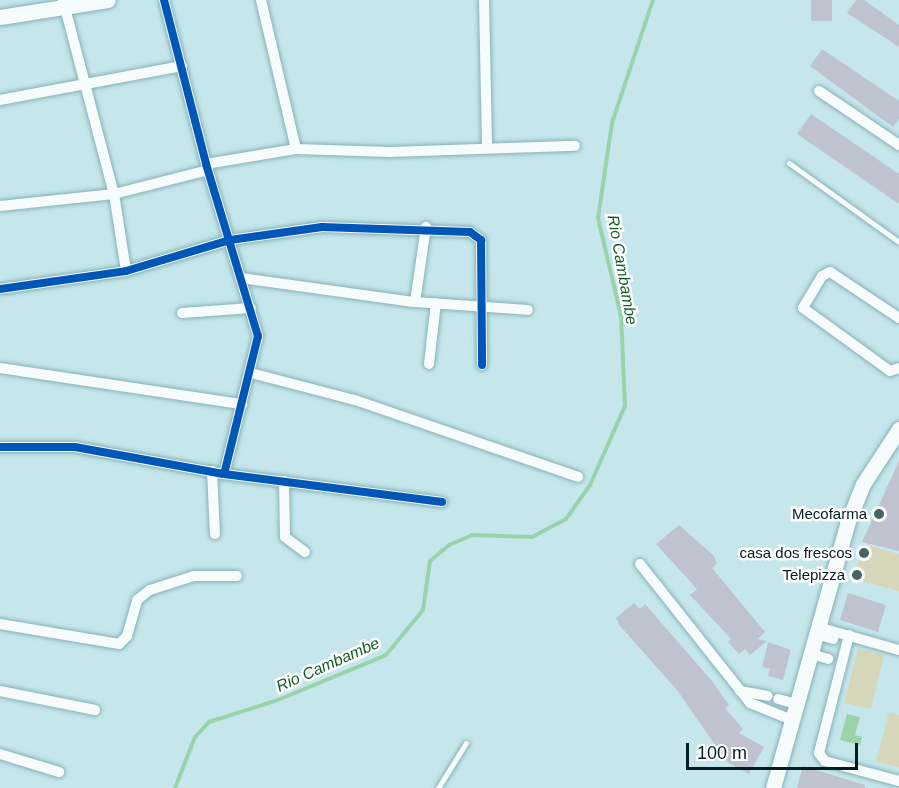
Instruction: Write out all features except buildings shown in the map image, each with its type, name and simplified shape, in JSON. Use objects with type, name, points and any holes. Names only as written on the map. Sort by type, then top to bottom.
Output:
[{"type":"street","points":[[0,17],[64,3],[108,0]]},
{"type":"street","points":[[164,0],[207,167],[251,308],[258,348],[224,474]]},
{"type":"street","points":[[261,0],[296,149]]},
{"type":"street","points":[[484,0],[487,148]]},
{"type":"street","points":[[64,3],[114,194],[126,272]]},
{"type":"street","points":[[0,100],[182,66]]},
{"type":"street","points":[[819,91],[899,145]]},
{"type":"street","points":[[0,206],[114,194],[207,167],[296,149],[390,152],[575,146]]},
{"type":"street","points":[[0,289],[126,272],[230,240],[322,227],[426,227],[478,234],[482,365]]},
{"type":"street","points":[[415,302],[426,227]]},
{"type":"street","points":[[899,318],[830,272],[822,276],[803,308],[890,371],[899,368]]},
{"type":"street","points":[[241,278],[415,302],[528,310]]},
{"type":"street","points":[[429,364],[436,303]]},
{"type":"street","points":[[182,313],[251,308]]},
{"type":"street","points":[[0,368],[242,404]]},
{"type":"street","points":[[251,373],[355,400],[578,477]]},
{"type":"street","points":[[773,788],[817,631],[863,484],[899,429]]},
{"type":"street","points":[[0,447],[75,447],[224,474],[442,502]]},
{"type":"street","points":[[212,471],[215,534]]},
{"type":"street","points":[[284,481],[285,537],[305,552]]},
{"type":"street","points":[[640,564],[750,703],[792,720]]},
{"type":"street","points":[[0,624],[119,644],[127,636],[136,600],[150,590],[194,576],[237,576]]},
{"type":"street","points":[[817,631],[842,639],[899,650]]},
{"type":"street","points":[[817,631],[842,639]]},
{"type":"street","points":[[842,639],[834,660],[821,757],[899,781]]},
{"type":"street","points":[[811,654],[834,660]]},
{"type":"street","points":[[0,691],[95,710]]},
{"type":"street","points":[[740,691],[797,704]]},
{"type":"street","points":[[0,754],[59,772]]},
{"type":"lane","points":[[789,163],[899,242]]},
{"type":"lane","points":[[438,788],[466,743]]},
{"type":"shaded area","points":[[863,544],[899,554],[899,591],[854,579]]},
{"type":"shaded area","points":[[858,649],[884,655],[871,709],[844,703]]},
{"type":"shaded area","points":[[889,712],[899,715],[899,767],[876,762]]},
{"type":"shaded area","points":[[847,714],[860,717],[855,735],[862,737],[860,745],[840,740]]},
{"type":"waterway","name":"Rio Cambambe","points":[[175,788],[195,737],[209,722],[278,700],[386,655],[423,610],[430,561],[449,545],[472,535],[532,537],[566,519],[590,485],[625,406],[621,316],[598,218],[612,123],[653,0]]},
{"type":"cycle path","points":[[164,0],[206,164],[258,336],[224,474]]},
{"type":"cycle path","points":[[0,289],[126,271],[230,240],[322,227],[470,232],[481,240],[482,365]]},
{"type":"cycle path","points":[[0,447],[75,447],[224,474],[442,502]]},
{"type":"place","name":"Mecofarma","points":[[879,514]]},
{"type":"place","name":"casa dos frescos","points":[[864,553]]},
{"type":"place","name":"Telepizza","points":[[857,575]]}]
